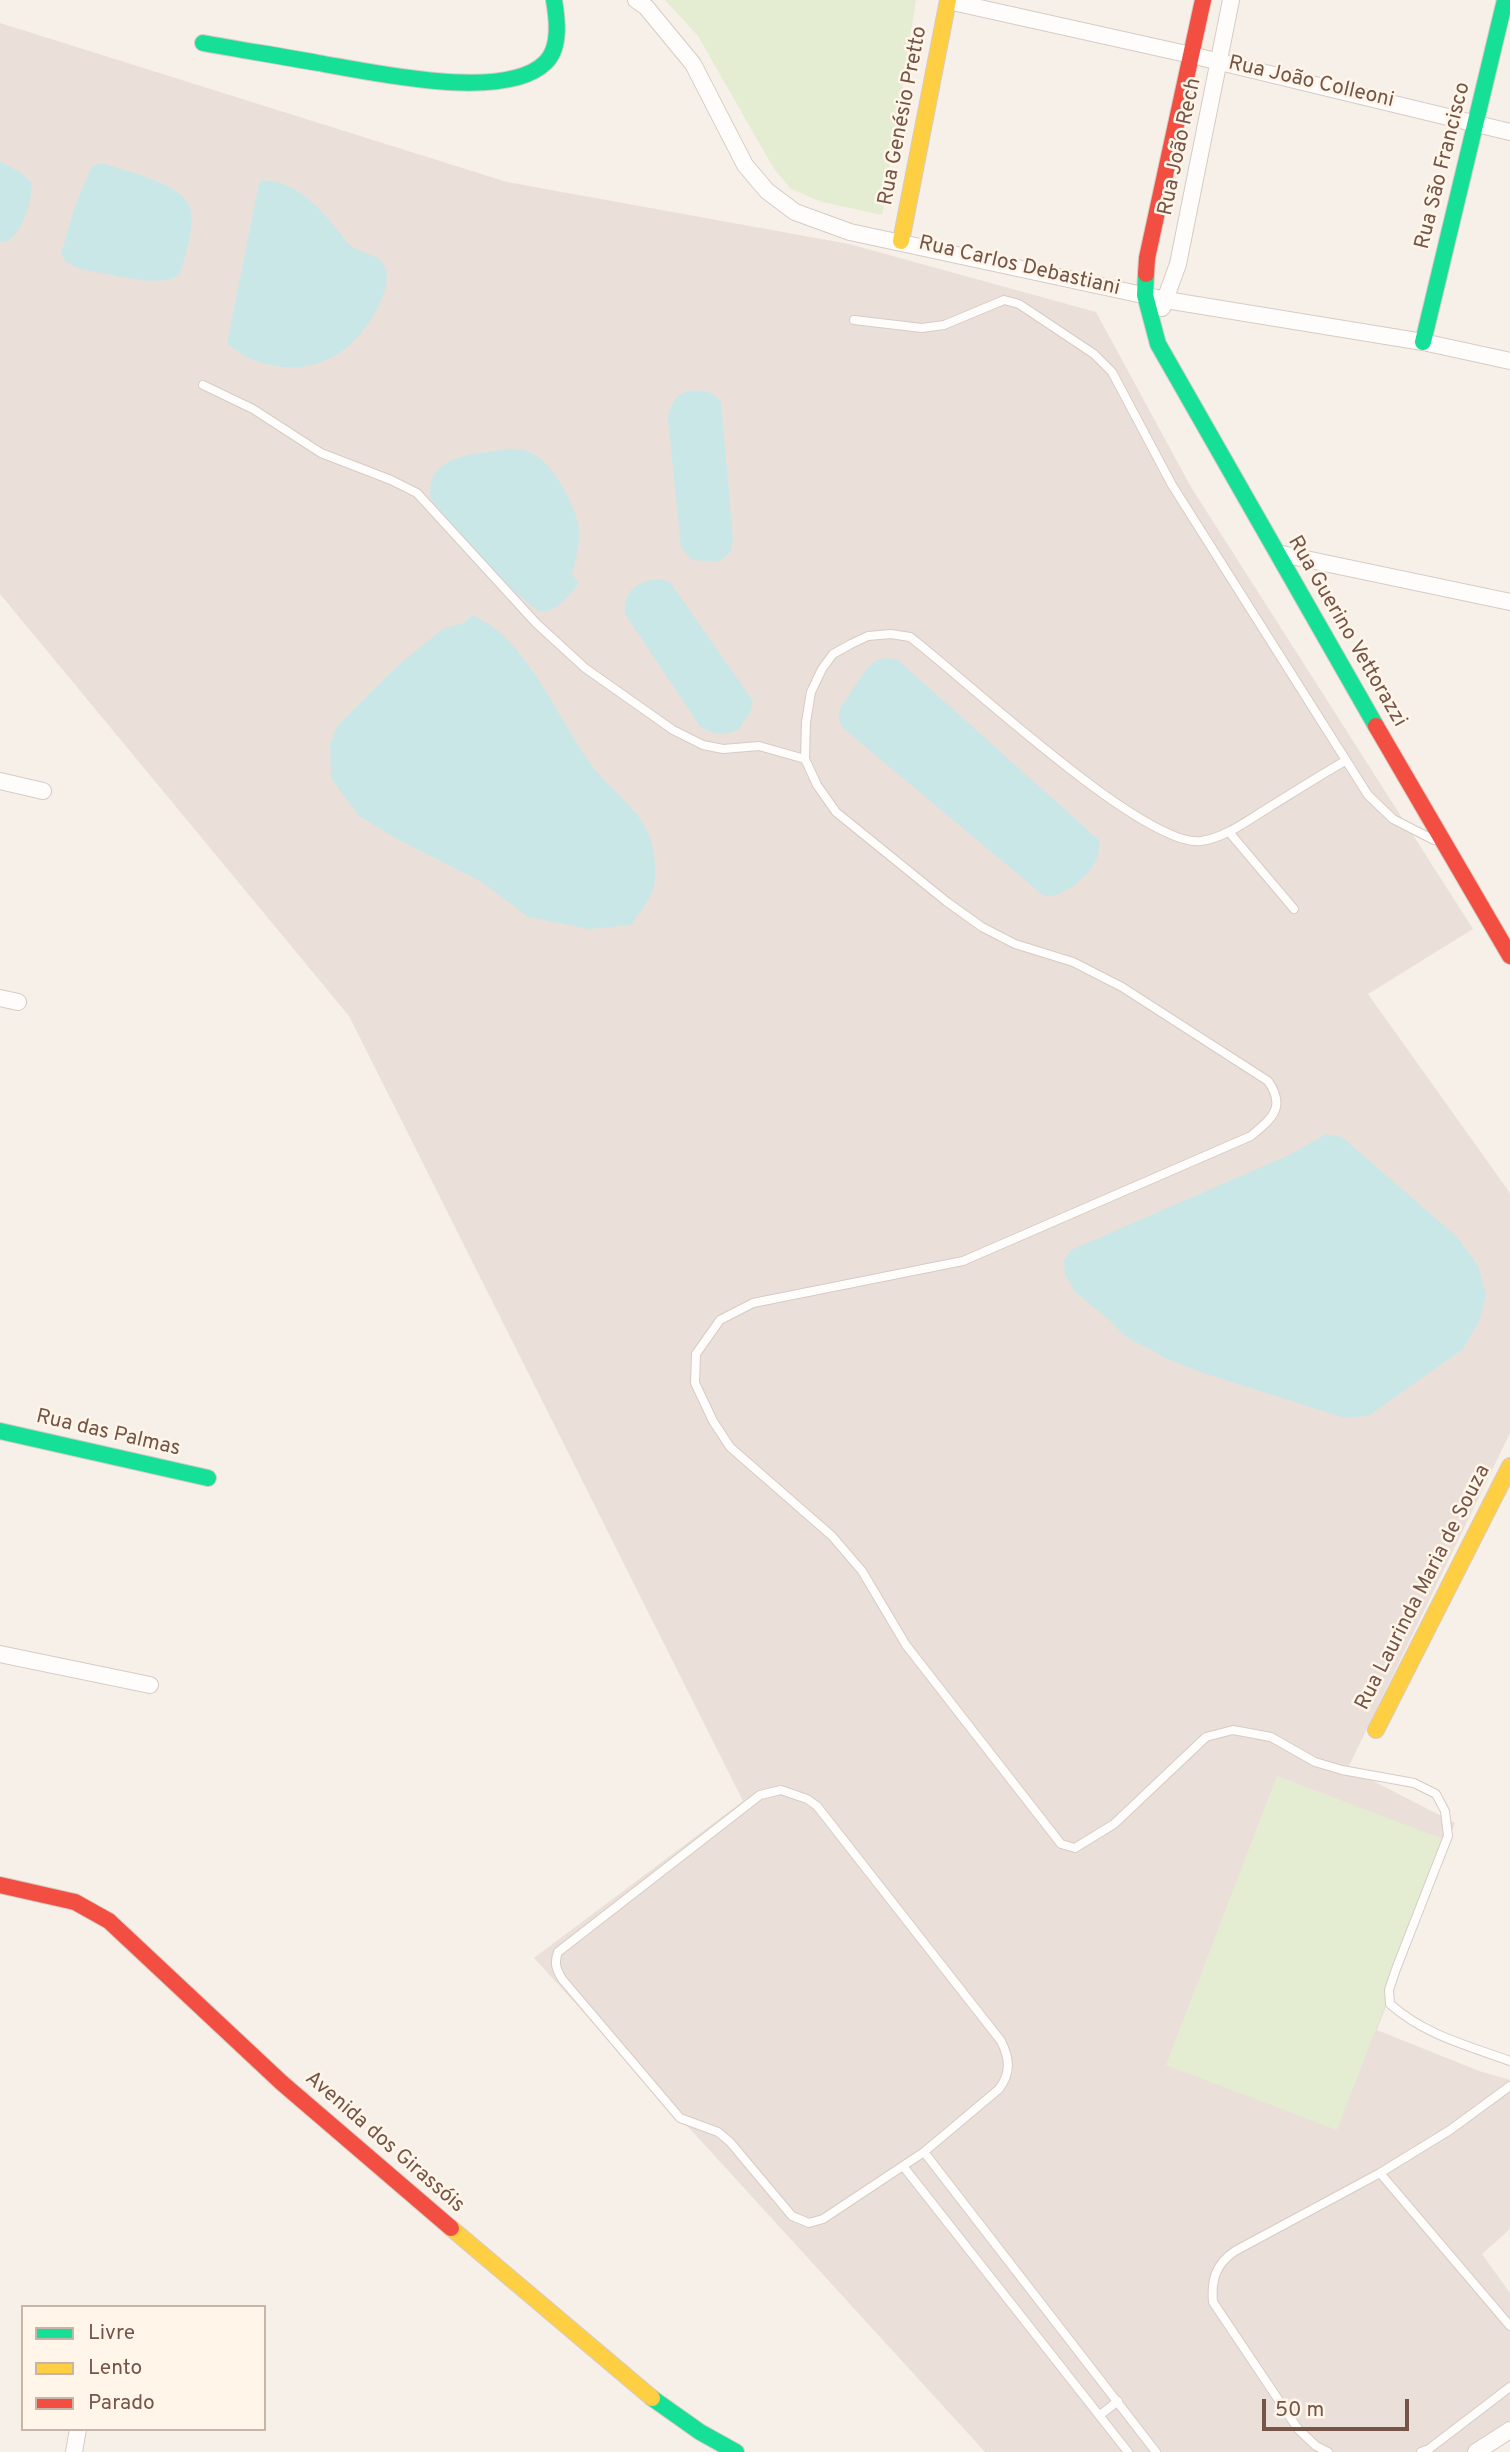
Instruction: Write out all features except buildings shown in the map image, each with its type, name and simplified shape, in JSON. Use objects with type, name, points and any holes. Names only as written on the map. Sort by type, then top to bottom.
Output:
[{"type":"street","points":[[203,43],[425,81],[495,82],[529,74],[547,61],[555,41],[554,0]]},
{"type":"street","name":"Rua Carlos Debastiani","points":[[636,0],[646,7],[693,64],[746,165],[766,191],[795,212],[850,232],[1145,296],[1423,342],[1510,362]]},
{"type":"street","name":"Rua João Rech","points":[[1145,296],[1147,258],[1203,0]]},
{"type":"street","name":"Rua João Rech","points":[[1166,300],[1178,264],[1231,0]]},
{"type":"street","name":"Rua São Francisco","points":[[1423,342],[1505,0]]},
{"type":"street","name":"Rua Genésio Pretto","points":[[901,241],[948,1]]},
{"type":"street","name":"Rua João Colleoni","points":[[948,1],[1192,55],[1510,132]]},
{"type":"street","name":"Rua Guerino Vettorazzi","points":[[1145,296],[1158,344],[1443,844],[1510,954]]},
{"type":"street","points":[[1154,326],[1166,300]]},
{"type":"street","points":[[1277,553],[1510,602]]},
{"type":"street","points":[[0,781],[43,791]]},
{"type":"street","points":[[0,998],[18,1002]]},
{"type":"street","name":"Rua das Palmas","points":[[0,1431],[208,1478]]},
{"type":"street","name":"Rua Laurinda Maria de Souza","points":[[1376,1730],[1510,1466]]},
{"type":"street","points":[[0,1654],[150,1685]]},
{"type":"street","name":"Avenida dos Girassóis","points":[[0,1885],[75,1902],[109,1921],[282,2083],[640,2390],[700,2432],[736,2452]]},
{"type":"street","points":[[1476,2452],[1510,2430]]},
{"type":"street","points":[[74,2452],[78,2431]]},
{"type":"lane","points":[[854,320],[933,327],[953,322],[1004,300],[1019,304],[1094,354],[1112,372],[1172,485],[1368,794],[1392,819],[1443,844]]},
{"type":"lane","points":[[203,385],[253,409],[321,453],[417,493],[536,623],[585,668],[673,730],[703,745],[723,749],[759,746],[805,759]]},
{"type":"lane","points":[[1345,761],[1229,832],[1200,842],[1171,835],[1095,790],[910,637],[891,634],[868,636],[833,654],[811,692],[806,722],[805,759],[817,785],[836,812],[982,927],[1015,944],[1073,962],[1122,987],[1268,1081],[1276,1092],[1277,1102],[1270,1120],[1251,1136],[963,1261],[754,1303],[720,1320],[695,1354],[695,1383],[713,1421],[730,1447],[817,1521],[862,1571],[906,1646],[1061,1844],[1075,1848],[1105,1830],[1206,1737],[1233,1730],[1271,1737],[1315,1762],[1342,1770],[1414,1783],[1436,1794],[1445,1811],[1448,1836],[1396,1969],[1389,1990],[1390,2004],[1427,2031],[1510,2061]]},
{"type":"lane","points":[[1229,832],[1294,909]]},
{"type":"lane","points":[[780,1790],[807,1799],[817,1806],[1001,2041],[1008,2055],[1007,2078],[999,2089],[924,2152],[903,2166],[823,2219],[808,2223],[800,2221],[784,2208],[730,2142],[718,2132],[680,2118],[562,1979],[556,1969],[558,1952],[760,1795],[780,1790]]},
{"type":"lane","points":[[1328,2452],[1316,2446],[1298,2429],[1213,2302],[1211,2287],[1214,2273],[1223,2259],[1235,2250],[1380,2173],[1450,2130],[1510,2086]]},
{"type":"lane","points":[[924,2152],[1156,2452]]},
{"type":"lane","points":[[903,2166],[1128,2452]]},
{"type":"lane","points":[[1380,2173],[1510,2326]]},
{"type":"lane","points":[[1421,2452],[1429,2449],[1510,2387]]},
{"type":"lane","points":[[1100,2414],[1118,2401]]},
{"type":"shaded area","points":[[0,23],[507,182],[849,244],[1096,312],[1191,487],[1473,929],[1368,994],[1510,1193],[1510,1433],[1348,1768],[1455,1823],[1377,2030],[1479,2071],[1510,2080],[1510,2229],[1482,2254],[1510,2293],[1510,2430],[1476,2452],[985,2452],[534,1958],[743,1801],[349,1016],[0,594]]},
{"type":"green space","points":[[665,0],[916,0],[882,215],[822,202],[791,189],[774,169],[698,36]]},
{"type":"green space","points":[[1277,1776],[1448,1841],[1337,2130],[1166,2065]]},
{"type":"water","points":[[0,161],[32,183],[26,215],[8,242],[0,241]]},
{"type":"water","points":[[102,163],[163,184],[183,197],[189,205],[191,230],[180,274],[169,280],[147,281],[77,268],[66,262],[61,254],[75,206],[92,166]]},
{"type":"water","points":[[263,180],[286,185],[306,197],[350,245],[376,257],[385,267],[387,277],[381,302],[366,326],[349,346],[316,364],[290,367],[266,364],[245,356],[227,343],[259,183]]},
{"type":"water","points":[[688,391],[710,393],[721,402],[733,539],[731,551],[719,562],[692,560],[681,547],[668,418],[674,401]]},
{"type":"water","points":[[507,449],[534,454],[549,467],[564,488],[578,522],[579,542],[572,574],[579,583],[562,603],[551,610],[538,611],[485,567],[431,499],[431,484],[435,473],[444,465],[454,459]]},
{"type":"water","points":[[661,579],[670,582],[753,701],[750,713],[738,730],[718,734],[700,726],[625,614],[629,592],[639,584]]},
{"type":"water","points":[[472,615],[492,626],[525,660],[591,764],[632,809],[646,829],[654,853],[655,881],[650,897],[631,925],[590,929],[528,917],[482,882],[397,839],[359,816],[331,778],[330,744],[337,726],[396,667],[444,628],[464,623]]},
{"type":"water","points":[[876,660],[898,660],[1100,841],[1097,858],[1082,879],[1060,894],[1044,896],[844,729],[839,721],[839,710],[867,668]]},
{"type":"water","points":[[1326,1134],[1342,1137],[1456,1236],[1478,1265],[1486,1295],[1480,1319],[1463,1349],[1368,1416],[1345,1418],[1203,1373],[1165,1358],[1125,1336],[1075,1292],[1065,1274],[1064,1260],[1071,1250],[1291,1154]]},
{"type":"traffic: fast","points":[[203,43],[403,77],[470,83],[501,81],[527,74],[551,56],[557,32],[554,0]]},
{"type":"traffic: fast","points":[[1423,342],[1505,0]]},
{"type":"traffic: fast","points":[[1146,274],[1145,295],[1158,344],[1376,726]]},
{"type":"traffic: fast","points":[[0,1431],[208,1478]]},
{"type":"traffic: fast","points":[[652,2398],[700,2432],[736,2452]]},
{"type":"traffic: slow","points":[[901,241],[948,0]]},
{"type":"traffic: slow","points":[[1376,1730],[1510,1466]]},
{"type":"traffic: slow","points":[[451,2228],[652,2398]]},
{"type":"traffic: jam","points":[[1146,274],[1147,258],[1203,0]]},
{"type":"traffic: jam","points":[[1376,726],[1510,956]]},
{"type":"traffic: jam","points":[[0,1885],[75,1902],[109,1921],[282,2083],[451,2228]]}]
